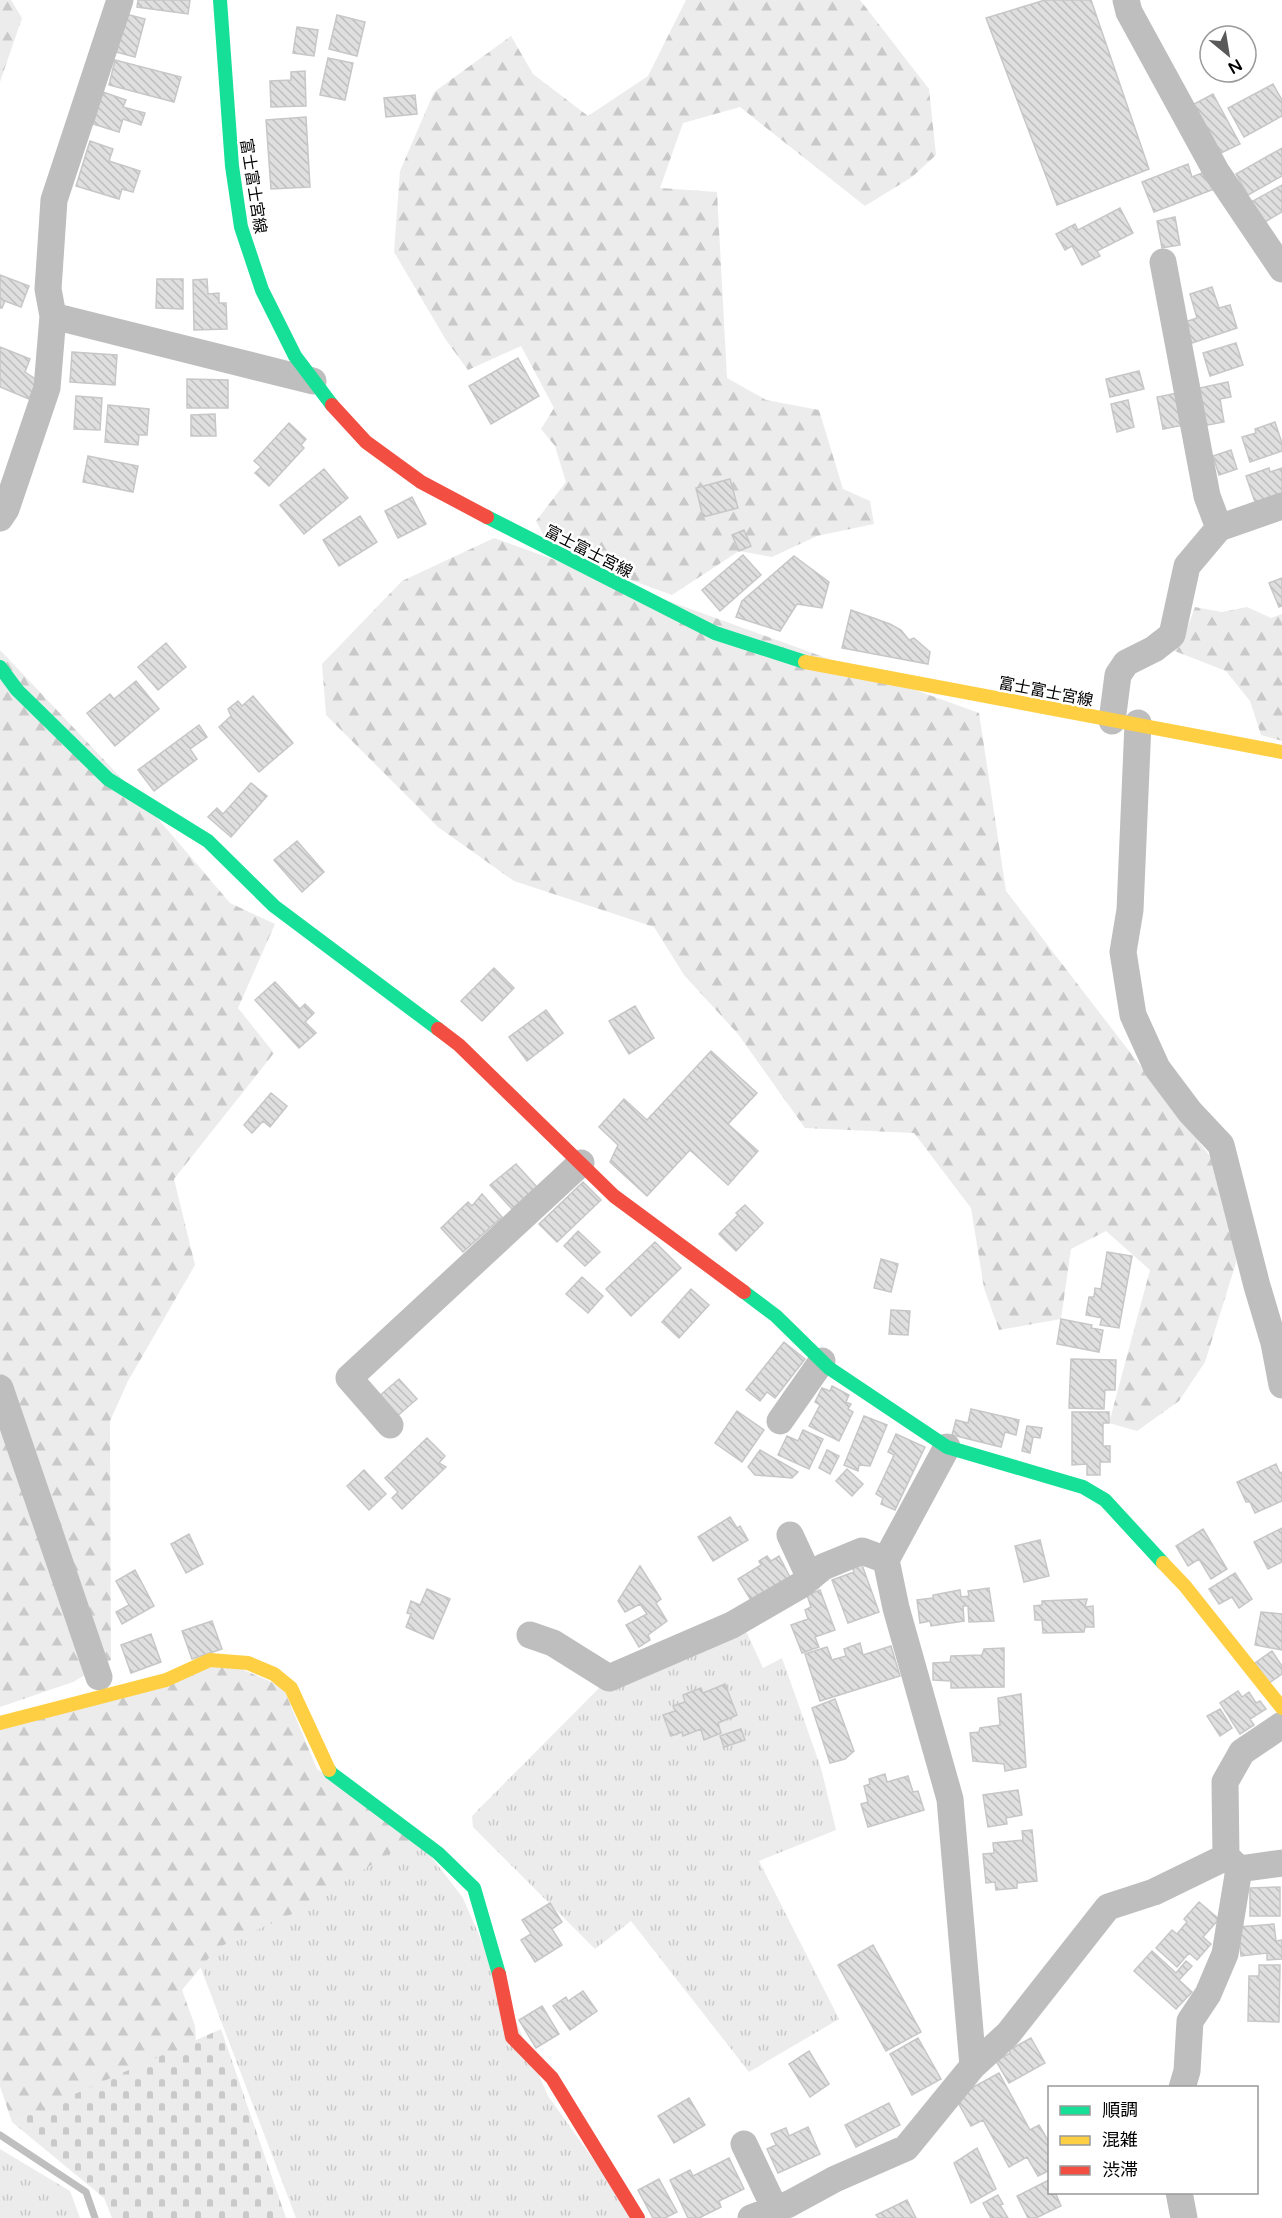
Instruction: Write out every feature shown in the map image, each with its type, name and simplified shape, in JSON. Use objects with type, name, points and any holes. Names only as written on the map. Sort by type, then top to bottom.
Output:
[{"type":"street","points":[[0,518],[6,509],[47,388],[53,316],[48,288],[54,200],[120,0]]},
{"type":"street","name":"富士富士宮線","points":[[220,0],[232,166],[241,227],[262,290],[295,356],[313,381],[366,442],[421,482],[485,517],[715,633],[793,660],[1282,752]]},
{"type":"street","points":[[1126,0],[1130,12],[1216,171],[1282,269]]},
{"type":"street","points":[[1163,262],[1207,496],[1219,528]]},
{"type":"street","points":[[53,316],[313,381]]},
{"type":"street","points":[[1282,506],[1219,528],[1187,566],[1172,635],[1154,649],[1126,663],[1118,675],[1125,722],[1130,910],[1123,952],[1133,1014],[1157,1068],[1190,1112],[1221,1145],[1257,1287],[1274,1343],[1282,1385]]},
{"type":"street","points":[[0,667],[17,690],[108,779],[207,841],[274,906],[459,1045],[614,1196],[776,1316],[822,1361],[947,1447],[1083,1488],[1105,1500],[1185,1586],[1282,1708]]},
{"type":"street","points":[[390,1425],[349,1378],[580,1163]]},
{"type":"street","points":[[780,1421],[822,1361]]},
{"type":"street","points":[[0,1388],[99,1677]]},
{"type":"street","points":[[947,1447],[886,1560],[896,1608],[950,1799],[973,2066]]},
{"type":"street","points":[[790,1535],[810,1578]]},
{"type":"street","points":[[530,1635],[554,1643],[609,1678],[732,1625],[801,1585],[823,1567],[862,1551],[886,1560]]},
{"type":"street","points":[[0,1723],[166,1680],[210,1660],[248,1663],[274,1674],[291,1688],[331,1773],[438,1853],[474,1888],[495,1955],[513,2037],[552,2078],[639,2218]]},
{"type":"street","points":[[1183,2086],[1187,2071],[1190,2021],[1208,1994],[1225,1954],[1232,1863],[1225,1782],[1242,1752],[1282,1725]]},
{"type":"street","points":[[744,2144],[778,2212],[835,2179],[906,2148],[973,2066],[1008,2034],[1108,1907],[1232,1863],[1282,1863]]},
{"type":"street","points":[[1179,2194],[1184,2218]]},
{"type":"green space","points":[[0,0],[11,0],[22,18],[0,82]]},
{"type":"green space","points":[[686,0],[860,0],[929,89],[936,155],[912,177],[865,206],[740,107],[683,123],[660,188],[717,192],[727,378],[766,400],[819,410],[843,489],[870,501],[874,524],[817,536],[772,557],[739,551],[672,595],[552,551],[536,521],[566,482],[555,446],[541,429],[554,408],[521,346],[468,370],[446,340],[394,252],[400,171],[434,92],[511,36],[533,74],[588,116],[648,76]]},
{"type":"green space","points":[[494,538],[979,713],[1006,891],[1232,1185],[1236,1263],[1205,1362],[1179,1401],[1137,1431],[1109,1423],[1150,1270],[1106,1231],[1071,1249],[1061,1319],[999,1330],[984,1288],[971,1208],[914,1133],[805,1128],[738,1034],[684,975],[654,927],[514,881],[438,827],[326,715],[322,664],[402,581]]},
{"type":"green space","points":[[1195,607],[1222,612],[1247,607],[1271,618],[1282,614],[1282,741],[1261,735],[1250,701],[1226,671],[1167,648],[1183,640]]},
{"type":"green space","points":[[0,650],[142,800],[230,903],[275,924],[238,1008],[274,1053],[174,1179],[195,1265],[128,1381],[110,1421],[111,1660],[73,1682],[0,1707]]},
{"type":"green space","points":[[741,1620],[763,1668],[782,1658],[821,1768],[836,1830],[759,1861],[839,2019],[749,2072],[631,1921],[595,1949],[473,1827],[472,1816],[609,1678]]},
{"type":"green space","points":[[223,1661],[283,1687],[317,1769],[416,1837],[294,1913],[217,1948],[182,1990],[195,2026],[196,2043],[12,2122],[0,2086],[0,1724]]},
{"type":"green space","points":[[416,1837],[463,1898],[548,2096],[635,2218],[296,2218],[194,1950]]},
{"type":"green space","points":[[221,2029],[286,2218],[112,2218],[104,2198],[12,2122]]},
{"type":"green space","points":[[0,2149],[70,2191],[80,2218],[0,2218]]},
{"type":"building","points":[[138,0],[190,0],[188,14],[137,7]]},
{"type":"building","points":[[1045,0],[1091,0],[1149,169],[1057,205],[986,18]]},
{"type":"building","points":[[126,14],[145,19],[135,57],[116,52]]},
{"type":"building","points":[[337,15],[365,22],[357,56],[329,49]]},
{"type":"building","points":[[297,27],[318,30],[314,56],[293,53]]},
{"type":"building","points":[[328,58],[353,63],[345,100],[320,95]]},
{"type":"building","points":[[115,60],[181,77],[174,102],[109,85]]},
{"type":"building","points":[[305,71],[306,106],[271,107],[270,81],[291,80],[291,72]]},
{"type":"building","points":[[1273,84],[1282,100],[1282,116],[1244,137],[1228,108]]},
{"type":"building","points":[[103,92],[126,100],[123,107],[145,113],[141,125],[123,119],[119,132],[93,124]]},
{"type":"building","points":[[1213,94],[1240,144],[1221,153],[1194,104]]},
{"type":"building","points":[[415,95],[417,114],[386,117],[384,98]]},
{"type":"building","points":[[306,117],[310,187],[271,189],[266,120]]},
{"type":"building","points":[[90,141],[113,149],[109,161],[140,171],[133,192],[122,189],[119,199],[76,186]]},
{"type":"building","points":[[1282,148],[1282,176],[1248,195],[1236,174]]},
{"type":"building","points":[[1188,164],[1192,177],[1207,171],[1214,189],[1154,212],[1142,182]]},
{"type":"building","points":[[1282,185],[1282,212],[1263,223],[1251,202]]},
{"type":"building","points":[[1120,208],[1133,233],[1097,251],[1100,256],[1082,265],[1072,246],[1065,250],[1056,234],[1075,224],[1078,230]]},
{"type":"building","points":[[1175,217],[1180,245],[1162,248],[1157,221]]},
{"type":"building","points":[[0,275],[29,286],[21,307],[5,301],[0,308]]},
{"type":"building","points":[[157,279],[183,279],[183,309],[156,308]]},
{"type":"building","points":[[207,279],[208,294],[219,293],[219,303],[226,303],[227,329],[194,330],[193,280]]},
{"type":"building","points":[[1212,287],[1219,308],[1230,305],[1237,328],[1192,343],[1185,322],[1197,318],[1190,294]]},
{"type":"building","points":[[1236,343],[1243,365],[1210,376],[1203,353]]},
{"type":"building","points":[[0,347],[30,359],[25,372],[37,380],[29,399],[0,387]]},
{"type":"building","points":[[72,352],[117,355],[115,385],[70,382]]},
{"type":"building","points":[[518,358],[539,396],[491,424],[469,386]]},
{"type":"building","points":[[1139,371],[1144,389],[1110,397],[1106,379]]},
{"type":"building","points":[[187,379],[228,380],[228,408],[187,408]]},
{"type":"building","points":[[1228,382],[1231,397],[1220,399],[1224,422],[1203,426],[1195,389]]},
{"type":"building","points":[[1178,393],[1184,425],[1163,429],[1157,397]]},
{"type":"building","points":[[76,396],[102,398],[100,430],[74,429]]},
{"type":"building","points":[[1128,400],[1134,427],[1117,432],[1111,404]]},
{"type":"building","points":[[108,405],[149,409],[147,435],[139,435],[138,445],[105,442]]},
{"type":"building","points":[[215,414],[216,436],[191,436],[191,415]]},
{"type":"building","points":[[1275,422],[1282,443],[1282,451],[1250,462],[1242,437],[1256,433],[1255,429]]},
{"type":"building","points":[[289,423],[306,439],[301,445],[304,448],[269,486],[255,473],[261,467],[254,461]]},
{"type":"building","points":[[1231,450],[1237,469],[1219,475],[1213,456]]},
{"type":"building","points":[[88,456],[138,466],[133,492],[83,482]]},
{"type":"building","points":[[1269,468],[1270,472],[1282,468],[1282,496],[1256,505],[1246,476]]},
{"type":"building","points":[[324,469],[348,498],[304,534],[280,505]]},
{"type":"building","points":[[730,479],[738,508],[703,517],[696,488]]},
{"type":"building","points":[[412,497],[426,524],[398,538],[385,511]]},
{"type":"building","points":[[360,516],[377,542],[339,566],[323,540]]},
{"type":"building","points":[[744,530],[751,546],[739,551],[732,535]]},
{"type":"building","points":[[743,555],[761,575],[720,611],[702,590]]},
{"type":"building","points":[[794,556],[829,582],[822,608],[797,604],[780,631],[736,617],[742,601]]},
{"type":"building","points":[[1282,578],[1282,606],[1279,607],[1269,583]]},
{"type":"building","points":[[851,610],[890,624],[901,630],[909,640],[914,638],[930,652],[928,664],[842,648]]},
{"type":"building","points":[[166,643],[186,667],[158,690],[138,667]]},
{"type":"building","points":[[136,681],[159,709],[115,746],[87,713],[110,694],[114,699]]},
{"type":"building","points":[[253,696],[293,743],[259,772],[219,727],[231,716],[228,709],[238,701],[242,706]]},
{"type":"building","points":[[199,725],[207,737],[190,749],[197,759],[154,791],[138,770]]},
{"type":"building","points":[[251,783],[267,796],[231,837],[208,817],[217,808],[223,814]]},
{"type":"building","points":[[297,841],[324,872],[302,892],[274,860]]},
{"type":"building","points":[[494,968],[514,988],[482,1021],[461,1001]]},
{"type":"building","points":[[275,982],[300,1009],[305,1004],[314,1013],[305,1022],[316,1033],[299,1048],[255,1000]]},
{"type":"building","points":[[635,1006],[654,1038],[629,1054],[609,1021]]},
{"type":"building","points":[[546,1010],[563,1033],[527,1061],[509,1037]]},
{"type":"building","points":[[711,1051],[757,1093],[728,1124],[758,1151],[728,1185],[690,1150],[647,1196],[610,1162],[618,1145],[599,1127],[624,1099],[647,1120]]},
{"type":"building","points":[[271,1093],[287,1106],[270,1127],[263,1121],[252,1133],[244,1125]]},
{"type":"building","points":[[516,1164],[537,1187],[512,1209],[490,1185]]},
{"type":"building","points":[[583,1182],[601,1200],[557,1242],[539,1224]]},
{"type":"building","points":[[482,1194],[502,1217],[463,1252],[441,1228],[468,1202],[472,1206]]},
{"type":"building","points":[[745,1205],[763,1223],[736,1251],[719,1234]]},
{"type":"building","points":[[578,1231],[600,1252],[585,1266],[564,1246]]},
{"type":"building","points":[[655,1242],[681,1268],[631,1316],[606,1289]]},
{"type":"building","points":[[1107,1252],[1132,1256],[1119,1328],[1100,1325],[1102,1318],[1086,1315],[1089,1297],[1094,1297],[1095,1288],[1101,1289]]},
{"type":"building","points":[[881,1259],[898,1264],[891,1292],[874,1288]]},
{"type":"building","points":[[582,1277],[603,1296],[588,1313],[566,1294]]},
{"type":"building","points":[[691,1289],[709,1305],[679,1338],[662,1322]]},
{"type":"building","points":[[891,1310],[910,1311],[908,1335],[889,1334]]},
{"type":"building","points":[[1061,1319],[1092,1325],[1091,1328],[1103,1330],[1099,1352],[1057,1344]]},
{"type":"building","points":[[784,1342],[805,1359],[775,1398],[767,1392],[760,1401],[746,1390]]},
{"type":"building","points":[[1071,1359],[1116,1360],[1115,1390],[1105,1390],[1104,1409],[1069,1408]]},
{"type":"building","points":[[399,1379],[417,1399],[395,1418],[378,1397]]},
{"type":"building","points":[[832,1386],[849,1395],[846,1402],[851,1404],[848,1409],[853,1412],[839,1441],[809,1426],[820,1405],[815,1402],[822,1388],[830,1391]]},
{"type":"building","points":[[971,1409],[1019,1420],[1016,1435],[1005,1432],[1001,1447],[952,1435],[956,1420],[968,1423]]},
{"type":"building","points":[[737,1411],[764,1430],[742,1462],[715,1443]]},
{"type":"building","points":[[1072,1412],[1109,1412],[1109,1423],[1103,1423],[1103,1446],[1110,1446],[1110,1462],[1100,1462],[1100,1475],[1087,1475],[1087,1464],[1072,1465]]},
{"type":"building","points":[[864,1416],[887,1425],[870,1466],[859,1465],[858,1471],[844,1465]]},
{"type":"building","points":[[1027,1426],[1042,1428],[1040,1438],[1033,1437],[1030,1453],[1022,1451]]},
{"type":"building","points":[[803,1430],[823,1439],[809,1469],[778,1455],[787,1436],[798,1441]]},
{"type":"building","points":[[896,1434],[925,1447],[895,1510],[881,1504],[883,1498],[876,1494],[894,1455],[888,1452]]},
{"type":"building","points":[[427,1438],[445,1456],[439,1463],[446,1467],[402,1509],[392,1498],[398,1492],[385,1478]]},
{"type":"building","points":[[760,1450],[798,1472],[792,1478],[755,1475],[748,1467]]},
{"type":"building","points":[[827,1450],[839,1456],[830,1474],[819,1468]]},
{"type":"building","points":[[1276,1464],[1280,1473],[1282,1472],[1282,1501],[1255,1513],[1250,1502],[1246,1502],[1237,1482]]},
{"type":"building","points":[[847,1469],[863,1484],[852,1496],[836,1481]]},
{"type":"building","points":[[364,1470],[386,1494],[369,1510],[347,1486]]},
{"type":"building","points":[[730,1517],[737,1528],[740,1526],[748,1540],[713,1561],[698,1537]]},
{"type":"building","points":[[1282,1528],[1282,1562],[1268,1569],[1254,1542]]},
{"type":"building","points":[[1203,1529],[1227,1569],[1211,1579],[1199,1559],[1188,1566],[1176,1546]]},
{"type":"building","points":[[189,1534],[203,1564],[186,1573],[171,1544]]},
{"type":"building","points":[[1040,1540],[1049,1576],[1024,1582],[1015,1546]]},
{"type":"building","points":[[767,1556],[771,1561],[779,1556],[791,1579],[752,1602],[738,1579],[761,1565],[759,1561]]},
{"type":"building","points":[[861,1562],[879,1612],[848,1623],[832,1580],[854,1572],[852,1566]]},
{"type":"building","points":[[640,1566],[661,1599],[656,1603],[667,1621],[648,1635],[650,1640],[639,1647],[626,1625],[647,1614],[640,1604],[625,1612],[618,1601]]},
{"type":"building","points":[[135,1570],[154,1606],[122,1624],[116,1612],[129,1605],[116,1581]]},
{"type":"building","points":[[1235,1573],[1252,1599],[1239,1608],[1232,1597],[1219,1604],[1209,1589]]},
{"type":"building","points":[[989,1588],[994,1621],[969,1622],[968,1606],[963,1606],[964,1621],[931,1626],[930,1621],[920,1623],[917,1600],[960,1590],[961,1597],[969,1596],[968,1591]]},
{"type":"building","points":[[427,1589],[450,1599],[433,1639],[406,1627],[411,1614],[407,1613],[411,1601],[420,1605]]},
{"type":"building","points":[[820,1590],[835,1630],[815,1637],[819,1647],[802,1653],[791,1625],[808,1619],[805,1610],[811,1607],[807,1595]]},
{"type":"building","points":[[1087,1599],[1085,1607],[1093,1606],[1094,1627],[1085,1627],[1084,1632],[1043,1633],[1042,1620],[1035,1620],[1034,1606],[1042,1605],[1042,1601]]},
{"type":"building","points":[[1261,1612],[1282,1614],[1282,1650],[1255,1645]]},
{"type":"building","points":[[212,1621],[222,1649],[192,1659],[182,1631]]},
{"type":"building","points":[[151,1634],[161,1662],[131,1673],[121,1645]]},
{"type":"building","points":[[860,1643],[863,1655],[891,1646],[900,1676],[820,1701],[805,1654],[827,1647],[832,1660],[846,1656],[844,1649]]},
{"type":"building","points":[[1004,1648],[1004,1687],[951,1688],[951,1681],[933,1680],[933,1663],[950,1662],[951,1656],[982,1655],[984,1649]]},
{"type":"building","points":[[1272,1651],[1282,1666],[1282,1674],[1269,1683],[1255,1663]]},
{"type":"building","points":[[725,1684],[737,1715],[718,1723],[721,1733],[704,1740],[701,1729],[683,1736],[682,1732],[671,1736],[663,1715],[675,1711],[673,1706],[685,1702],[683,1695],[701,1688],[703,1693]]},
{"type":"building","points":[[1238,1691],[1242,1697],[1249,1692],[1256,1703],[1260,1701],[1266,1709],[1250,1719],[1254,1725],[1240,1734],[1220,1703]]},
{"type":"building","points":[[1021,1694],[1026,1767],[1005,1771],[1004,1764],[973,1761],[970,1733],[979,1732],[980,1728],[1000,1725],[998,1698]]},
{"type":"building","points":[[835,1699],[854,1751],[845,1759],[830,1763],[812,1708]]},
{"type":"building","points":[[1220,1709],[1232,1728],[1220,1736],[1207,1716]]},
{"type":"building","points":[[741,1729],[745,1740],[724,1747],[720,1736]]},
{"type":"building","points":[[885,1774],[887,1782],[908,1776],[913,1792],[918,1791],[924,1810],[868,1827],[861,1804],[868,1802],[864,1786],[870,1784],[869,1779]]},
{"type":"building","points":[[1018,1790],[1022,1815],[1006,1818],[1007,1824],[988,1827],[983,1795]]},
{"type":"building","points":[[1032,1830],[1037,1881],[1017,1883],[1017,1888],[996,1890],[995,1882],[986,1883],[983,1854],[994,1853],[993,1843],[1023,1840],[1022,1831]]},
{"type":"building","points":[[1280,1887],[1280,1916],[1250,1916],[1250,1888]]},
{"type":"building","points":[[1199,1902],[1219,1919],[1203,1937],[1211,1944],[1197,1960],[1189,1953],[1177,1967],[1156,1948],[1172,1930],[1177,1934],[1187,1922],[1184,1919]]},
{"type":"building","points":[[550,1903],[562,1922],[552,1929],[562,1945],[535,1962],[521,1940],[531,1934],[522,1920]]},
{"type":"building","points":[[1274,1924],[1276,1941],[1282,1940],[1282,1959],[1267,1960],[1267,1953],[1241,1956],[1238,1927]]},
{"type":"building","points":[[873,1945],[921,2032],[886,2051],[838,1965]]},
{"type":"building","points":[[1152,1951],[1176,1973],[1186,1961],[1192,1966],[1179,1980],[1192,1992],[1176,2009],[1134,1971]]},
{"type":"building","points":[[1259,1965],[1280,1965],[1279,2022],[1248,2021],[1249,1976],[1259,1976]]},
{"type":"building","points":[[583,1991],[597,2011],[570,2030],[553,2006],[566,1997],[568,2001]]},
{"type":"building","points":[[542,2006],[559,2034],[536,2048],[519,2020]]},
{"type":"building","points":[[918,2038],[941,2079],[912,2095],[890,2054]]},
{"type":"building","points":[[1031,2038],[1045,2063],[1009,2083],[996,2061],[1010,2053],[1009,2050]]},
{"type":"building","points":[[809,2051],[829,2084],[810,2097],[789,2064]]},
{"type":"building","points":[[999,2073],[1030,2130],[1039,2125],[1048,2141],[1048,2171],[1038,2176],[1027,2157],[1009,2167],[983,2120],[971,2126],[955,2097]]},
{"type":"building","points":[[689,2098],[705,2125],[674,2143],[658,2116]]},
{"type":"building","points":[[889,2103],[900,2125],[856,2147],[845,2125]]},
{"type":"building","points":[[808,2127],[820,2154],[778,2173],[767,2149],[776,2145],[771,2134],[786,2128],[789,2136]]},
{"type":"building","points":[[977,2148],[996,2189],[971,2203],[954,2163]]},
{"type":"building","points":[[729,2158],[744,2189],[719,2201],[721,2207],[699,2218],[688,2218],[670,2180],[690,2170],[693,2176]]},
{"type":"building","points":[[659,2179],[677,2212],[665,2218],[653,2218],[638,2190]]},
{"type":"building","points":[[1048,2180],[1048,2194],[1056,2194],[1061,2206],[1036,2218],[1028,2218],[1017,2196]]},
{"type":"building","points":[[998,2195],[1003,2204],[1000,2205],[1008,2218],[991,2218],[983,2203]]},
{"type":"building","points":[[907,2200],[916,2218],[879,2218],[876,2215]]},
{"type":"waterway","points":[[0,2135],[86,2192],[95,2218]]},
{"type":"traffic: fast","points":[[220,0],[232,166],[241,227],[262,290],[295,356],[332,405]]},
{"type":"traffic: fast","points":[[487,517],[715,633],[805,662]]},
{"type":"traffic: fast","points":[[0,667],[17,690],[108,779],[208,841],[274,906],[438,1029]]},
{"type":"traffic: fast","points":[[744,1292],[776,1316],[829,1368],[947,1447],[1083,1487],[1105,1500],[1163,1563]]},
{"type":"traffic: fast","points":[[329,1770],[438,1853],[474,1888],[499,1974]]},
{"type":"traffic: slow","points":[[805,662],[1282,752]]},
{"type":"traffic: slow","points":[[1163,1563],[1185,1586],[1282,1708]]},
{"type":"traffic: slow","points":[[0,1723],[166,1680],[210,1660],[248,1663],[274,1674],[291,1688],[329,1770]]},
{"type":"traffic: jam","points":[[332,405],[366,442],[421,482],[487,517]]},
{"type":"traffic: jam","points":[[438,1029],[459,1045],[614,1196],[744,1292]]},
{"type":"traffic: jam","points":[[499,1974],[512,2037],[552,2078],[638,2218]]}]
